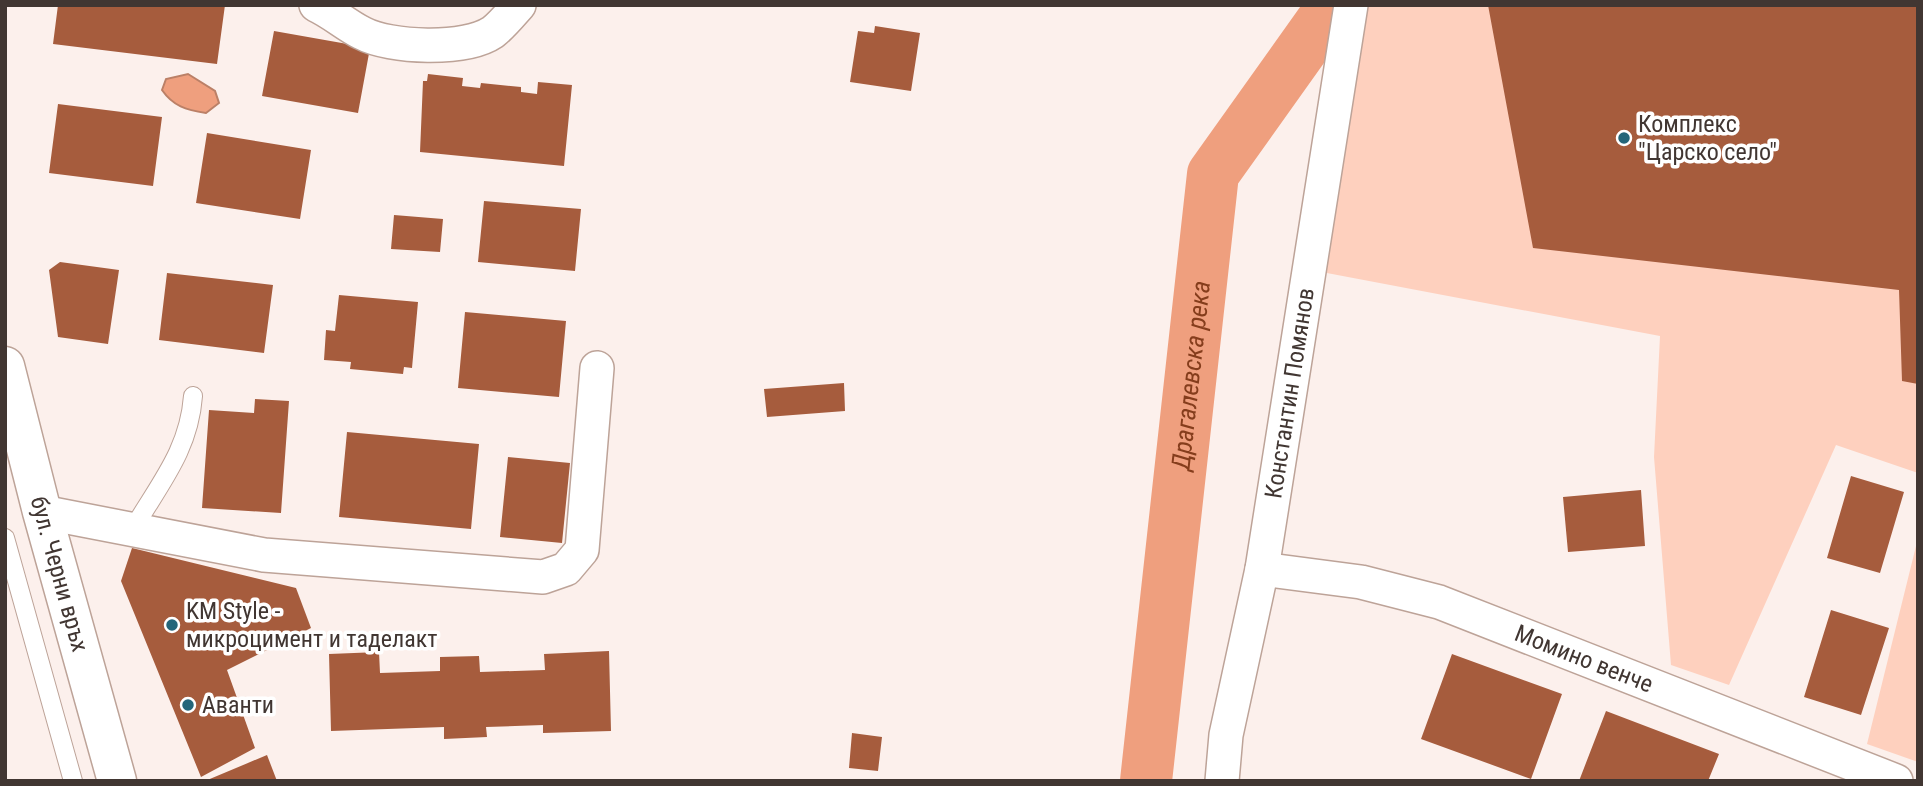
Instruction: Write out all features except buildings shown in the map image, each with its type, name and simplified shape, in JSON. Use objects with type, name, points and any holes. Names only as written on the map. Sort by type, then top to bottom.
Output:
[{"type":"main road","name":"бул. Черни връх","points":[[5,366],[16,458],[41,512],[117,781]]},
{"type":"street","points":[[316,5],[334,13],[362,33],[390,42],[433,44],[469,43],[493,32],[519,5]]},
{"type":"street","name":"Константин Помянов","points":[[1222,781],[1226,736],[1262,569],[1351,5]]},
{"type":"street","points":[[41,512],[264,555],[543,577],[566,569],[582,550],[597,368]]},
{"type":"street","name":"Момино венче","points":[[1262,569],[1361,582],[1439,602],[1839,770],[1896,781]]},
{"type":"lane","points":[[133,529],[183,448],[191,425],[194,396]]},
{"type":"lane","points":[[5,538],[73,781]]},
{"type":"shaded area","name":"Комплекс \"Царско село\"","points":[[1351,5],[1918,5],[1918,473],[1836,445],[1729,685],[1671,665],[1654,457],[1660,336],[1311,270]]},
{"type":"shaded area","points":[[188,74],[215,91],[219,103],[206,113],[181,106],[162,90],[166,79]]},
{"type":"shaded area","points":[[1918,538],[1918,762],[1867,744]]},
{"type":"waterway","name":"Драгалевска река","points":[[1146,781],[1213,174],[1327,14],[1326,5]]},
{"type":"place","name":"Комплекс \"Царско село\"","points":[[1624,138]]},
{"type":"place","name":"KM Style - микроцимент и таделакт","points":[[172,625]]},
{"type":"place","name":"Аванти","points":[[188,705]]}]
